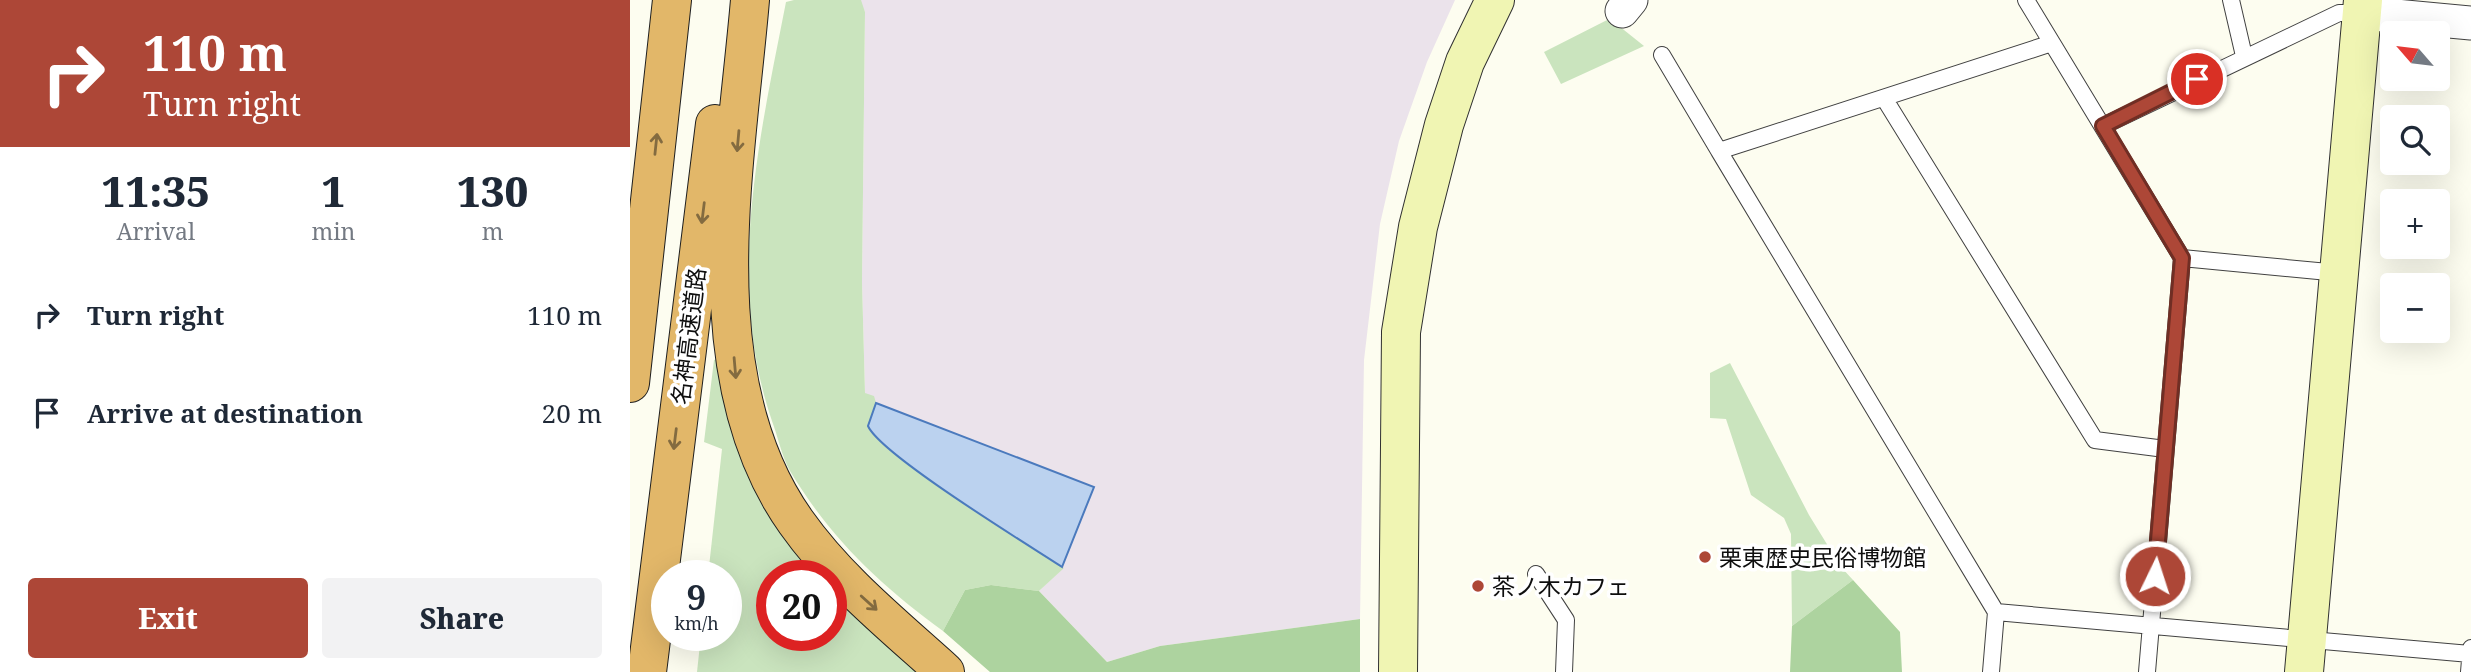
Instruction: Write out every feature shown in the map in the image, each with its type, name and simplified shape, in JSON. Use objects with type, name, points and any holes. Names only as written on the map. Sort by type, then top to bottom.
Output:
[{"type":"highway","points":[[630,383],[672,0]]},
{"type":"highway","name":"名神高速道路","points":[[647,672],[731,0]]},
{"type":"highway","points":[[750,0],[729,246],[730,306],[737,381],[762,460],[795,521],[847,584],[945,672]]},
{"type":"street","points":[[1398,672],[1401,332],[1418,227],[1444,125],[1465,62],[1495,0]]},
{"type":"street","points":[[2305,656],[2363,6],[2471,23]]},
{"type":"lane","points":[[2026,0],[2182,258],[2147,672]]},
{"type":"lane","points":[[2231,0],[2244,56]]},
{"type":"lane","points":[[2103,126],[2244,56],[2339,13],[2363,6]]},
{"type":"lane","points":[[1719,151],[2052,43]]},
{"type":"lane","points":[[1662,55],[1996,612],[1991,672]]},
{"type":"lane","points":[[1884,98],[2095,440],[2165,449]]},
{"type":"lane","points":[[2182,258],[2339,273]]},
{"type":"lane","points":[[1536,574],[1566,620],[1564,672]]},
{"type":"lane","points":[[1996,612],[2151,627],[2305,656],[2470,654]]},
{"type":"lane","points":[[2469,672],[2471,648]]},
{"type":"shaded area","points":[[859,0],[1455,0],[1427,62],[1399,141],[1380,224],[1364,360],[1360,619],[1160,646],[1107,662],[1039,591],[1063,568],[907,464],[865,393],[862,282],[865,12]]},
{"type":"green space","points":[[861,0],[865,12],[862,282],[865,393],[874,396],[876,403],[868,425],[907,464],[1064,568],[1039,591],[991,585],[965,590],[943,631],[898,596],[858,559],[806,496],[785,460],[758,369],[751,317],[751,212],[757,159],[786,2]]},
{"type":"green space","points":[[1613,17],[1619,26],[1644,46],[1561,84],[1544,52]]},
{"type":"green space","points":[[717,359],[815,560],[756,560],[756,651],[847,651],[847,599],[926,672],[697,672],[699,651],[742,651],[742,560],[710,560],[722,449],[704,442],[714,360]]},
{"type":"green space","points":[[1730,363],[1809,515],[1841,567],[1853,580],[1792,626],[1791,534],[1784,518],[1751,495],[1726,419],[1710,418],[1710,373]]},
{"type":"green space","points":[[1853,580],[1900,632],[1902,672],[1790,672],[1792,626]]},
{"type":"green space","points":[[991,585],[1039,591],[1107,662],[1160,646],[1360,619],[1360,672],[990,672],[943,631],[965,590]]},
{"type":"water","points":[[876,403],[1094,487],[1062,567],[899,457],[868,426]]},
{"type":"place","name":"栗東歴史民俗博物館","points":[[1705,557]]},
{"type":"place","name":"茶ノ木カフェ","points":[[1478,586]]},
{"type":"route","points":[[2155,576],[2182,258],[2103,126],[2197,79]]}]
